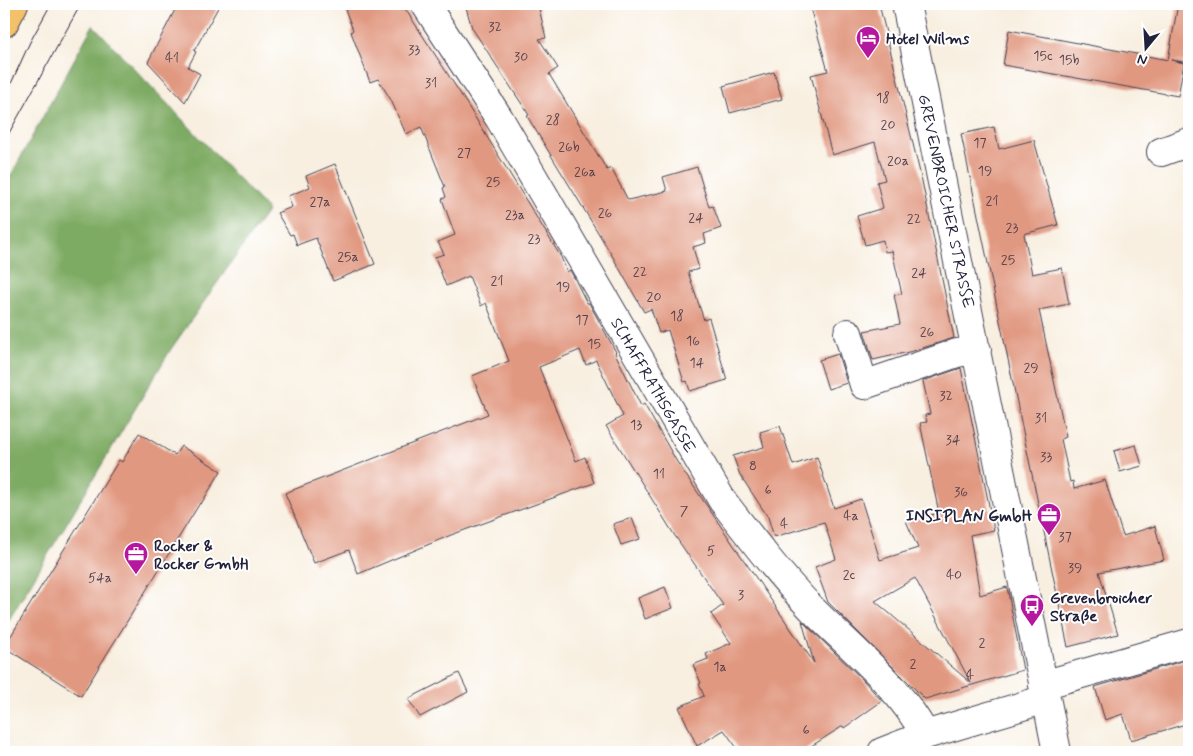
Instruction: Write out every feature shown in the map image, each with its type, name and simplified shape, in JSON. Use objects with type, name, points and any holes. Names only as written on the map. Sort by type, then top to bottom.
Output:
[{"type":"main road","points":[[4,23],[14,4]]},
{"type":"street","name":"SCHAFFRATHSGASSE","points":[[425,4],[498,118],[722,500],[765,558],[812,609],[884,680],[911,712],[924,735]]},
{"type":"street","name":"GREVENBROICHER STRASSE","points":[[906,4],[1057,752]]},
{"type":"street","points":[[1161,152],[1189,142]]},
{"type":"street","points":[[848,332],[864,385],[957,353],[977,350]]},
{"type":"street","points":[[882,752],[1045,692],[1189,643]]},
{"type":"green space","points":[[93,25],[268,210],[171,349],[4,628],[4,188]]},
{"type":"building","points":[[178,4],[220,4],[194,51],[196,52],[188,67],[200,74],[185,102],[148,62]]},
{"type":"building","points":[[343,4],[402,4],[460,93],[561,257],[567,272],[570,270],[616,352],[641,406],[644,404],[677,462],[814,663],[802,621],[882,701],[844,728],[843,726],[802,752],[740,752],[724,730],[697,746],[679,707],[704,696],[699,684],[701,683],[693,665],[708,659],[706,654],[731,643],[711,614],[723,605],[675,536],[606,426],[623,416],[596,360],[586,365],[580,350],[539,367],[576,461],[585,457],[594,483],[451,535],[358,574],[349,550],[314,563],[285,493],[488,414],[472,376],[509,361],[486,303],[481,306],[469,276],[446,286],[435,257],[444,254],[438,242],[455,235],[442,199],[446,197],[443,188],[445,187],[421,127],[406,134],[391,100],[378,79],[370,82],[351,32],[353,30]]},
{"type":"building","points":[[465,4],[538,4],[546,38],[539,39],[558,68],[549,74],[607,170],[611,168],[628,200],[667,191],[663,177],[697,167],[709,207],[713,206],[721,228],[704,234],[706,243],[693,247],[699,269],[688,272],[704,320],[709,318],[727,380],[690,391],[687,381],[684,382],[668,330],[659,333],[651,309],[644,312],[610,252],[527,116],[529,115],[472,28]]},
{"type":"building","points":[[809,4],[879,4],[922,181],[954,338],[913,351],[873,360],[864,331],[900,324],[894,295],[902,294],[892,251],[885,252],[883,240],[865,245],[857,216],[883,208],[877,182],[885,180],[875,142],[832,155],[811,75],[828,71]]},
{"type":"building","points":[[1178,4],[1189,4],[1189,63],[1171,60],[1184,63],[1178,96],[1003,65],[1009,30],[1168,60]]},
{"type":"building","points":[[774,72],[782,99],[730,113],[723,86]]},
{"type":"building","points":[[994,127],[999,149],[1034,140],[1058,225],[1024,234],[1032,274],[1062,268],[1069,304],[1039,310],[1066,437],[1061,439],[1070,482],[1073,481],[1074,489],[1105,480],[1123,536],[1155,526],[1164,560],[1099,572],[1118,634],[1068,647],[961,134]]},
{"type":"building","points":[[335,164],[375,264],[333,281],[316,238],[297,245],[293,234],[290,235],[277,213],[292,207],[288,196],[310,187],[306,176]]},
{"type":"building","points":[[838,354],[847,383],[828,389],[819,360]]},
{"type":"building","points":[[961,368],[994,530],[970,535],[980,595],[1007,587],[1023,670],[925,699],[828,602],[815,567],[836,559],[824,522],[774,537],[768,517],[740,475],[733,456],[764,447],[760,432],[780,426],[793,465],[817,457],[834,508],[861,499],[880,560],[918,548],[906,521],[939,513],[920,423],[927,422],[925,415],[930,414],[923,381]],"holes":[[[915,578],[971,683],[875,601]]]},
{"type":"building","points":[[139,433],[175,455],[181,446],[221,471],[81,696],[4,647],[119,460],[122,462]]},
{"type":"building","points":[[1136,445],[1142,466],[1120,472],[1114,451]]},
{"type":"building","points":[[632,518],[640,539],[621,545],[613,524]]},
{"type":"building","points":[[665,587],[673,608],[645,619],[638,598]]},
{"type":"building","points":[[1189,659],[1189,723],[1131,740],[1123,714],[1105,720],[1095,687]]},
{"type":"building","points":[[459,673],[468,692],[420,717],[408,699]]},
{"type":"tram line","points":[[4,99],[30,42],[51,4]]},
{"type":"tram line","points":[[4,142],[81,4]]},
{"type":"place","name":"Hotel Wilms","points":[[868,59]]},
{"type":"place","name":"INSIPLAN GmbH","points":[[1049,536]]},
{"type":"place","name":"Rocker & Rocker GmbH","points":[[136,575]]},
{"type":"place","name":"Grevenbroicher Straße","points":[[1032,627]]}]
